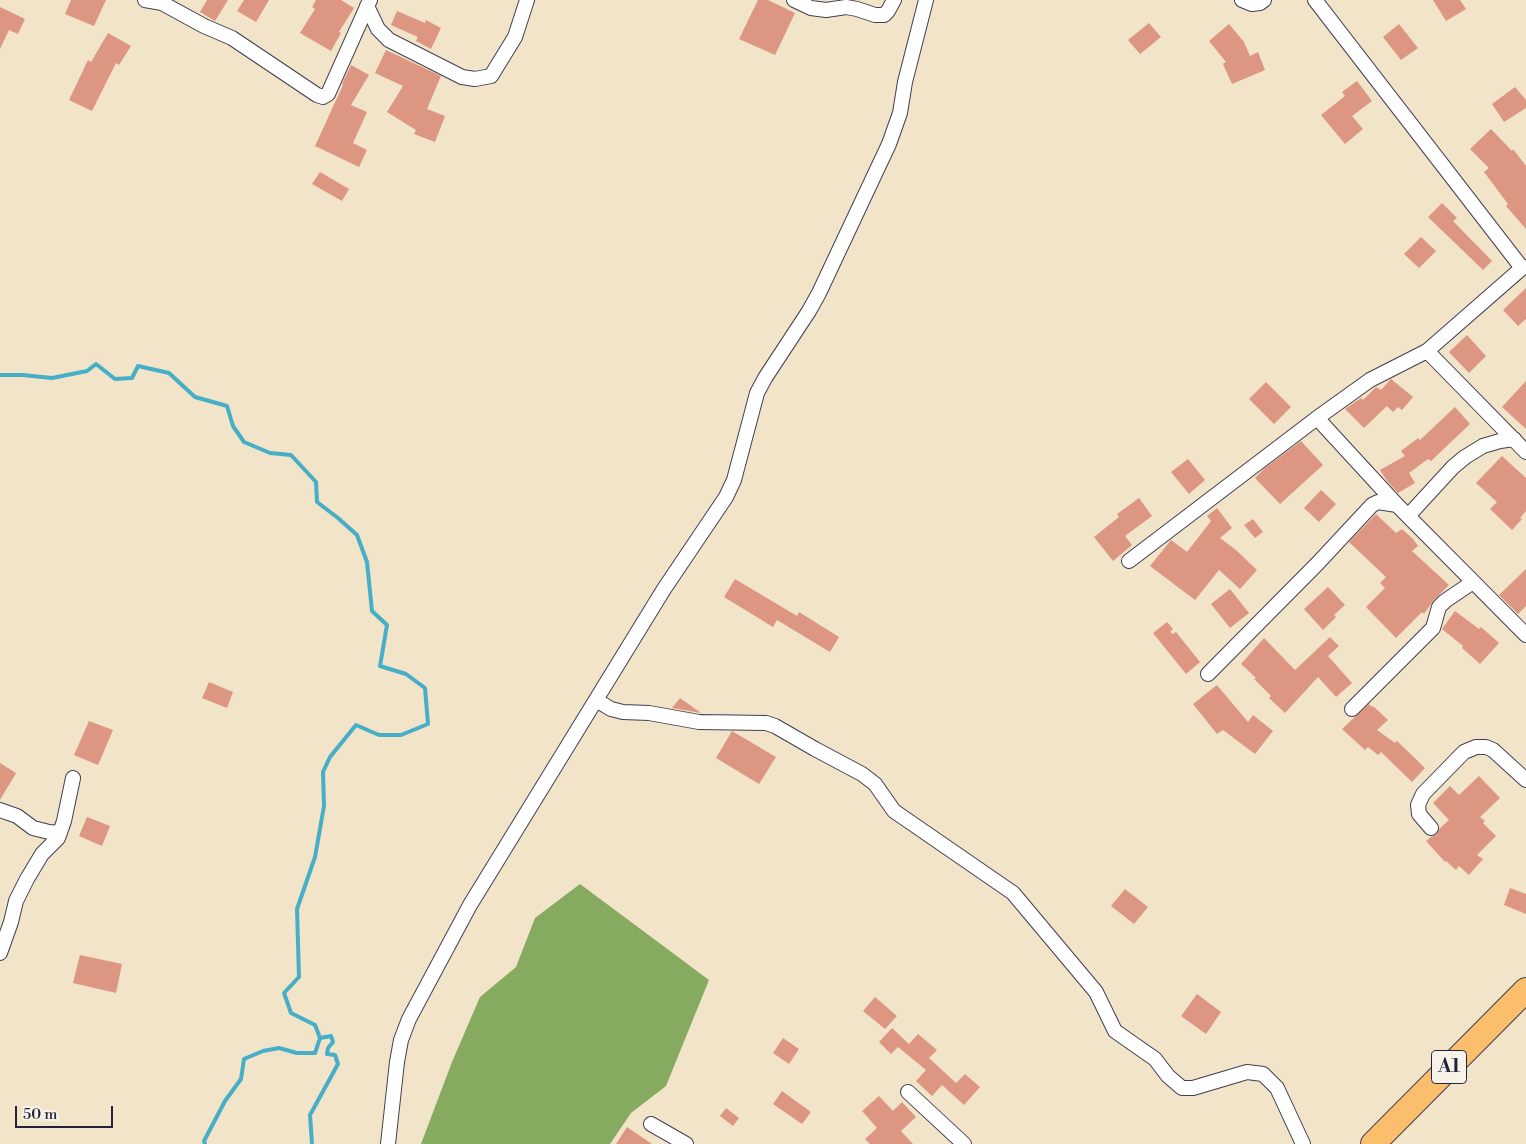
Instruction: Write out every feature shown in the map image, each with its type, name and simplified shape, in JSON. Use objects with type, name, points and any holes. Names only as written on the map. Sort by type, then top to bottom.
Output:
[{"type":"highway","name":"A1","points":[[1373,1144],[1526,990]]},
{"type":"street","points":[[145,0],[162,3],[204,26],[232,38],[316,95],[323,97],[328,94],[368,3]]},
{"type":"street","points":[[368,3],[378,29],[389,40],[462,77],[475,78],[491,76],[515,37],[527,0]]},
{"type":"street","points":[[794,0],[811,8],[826,10],[846,7],[875,15],[884,15],[894,0]]},
{"type":"street","points":[[388,1144],[397,1062],[409,1019],[470,905],[664,589],[726,497],[740,459],[757,393],[816,299],[890,144],[900,113],[905,82],[926,0]]},
{"type":"street","points":[[1242,0],[1252,4],[1260,3],[1264,0]]},
{"type":"street","points":[[1129,561],[1370,380],[1426,351],[1524,267],[1316,0]]},
{"type":"street","points":[[1426,351],[1526,452]]},
{"type":"street","points":[[1317,418],[1397,505],[1526,635]]},
{"type":"street","points":[[1408,516],[1453,467],[1465,457],[1483,446],[1500,441],[1514,440]]},
{"type":"street","points":[[1208,674],[1318,563],[1372,505],[1378,502],[1397,505]]},
{"type":"street","points":[[1352,709],[1433,628],[1439,607],[1444,601],[1473,582]]},
{"type":"street","points":[[596,700],[612,709],[623,712],[649,713],[698,722],[766,723],[775,726],[862,774],[875,784],[894,811],[1013,893],[1096,992],[1115,1031],[1155,1058],[1168,1076],[1182,1088],[1193,1088],[1247,1072],[1263,1074],[1277,1088],[1303,1144]]},
{"type":"street","points":[[1431,828],[1420,814],[1418,805],[1423,794],[1464,752],[1486,747],[1493,750],[1526,780]]},
{"type":"street","points":[[0,953],[16,901],[26,879],[42,854],[58,838],[64,821],[73,778]]},
{"type":"street","points":[[0,810],[17,816],[33,828],[60,833]]},
{"type":"street","points":[[908,1092],[964,1144]]},
{"type":"street","points":[[651,1124],[686,1144]]},
{"type":"green space","points":[[580,884],[709,980],[666,1086],[631,1113],[610,1144],[421,1144],[452,1062],[480,997],[516,967],[535,918]]},
{"type":"building","points":[[71,0],[106,0],[94,26],[65,14]]},
{"type":"building","points":[[207,0],[228,0],[215,21],[200,12]]},
{"type":"building","points":[[244,0],[269,0],[256,22],[237,11]]},
{"type":"building","points":[[316,0],[341,0],[354,8],[339,32],[341,33],[331,51],[300,33],[315,9],[312,7]]},
{"type":"building","points":[[758,0],[768,0],[795,13],[775,55],[739,39]]},
{"type":"building","points":[[1433,0],[1460,0],[1466,9],[1446,21]]},
{"type":"building","points":[[0,7],[25,19],[18,34],[9,30],[0,49]]},
{"type":"building","points":[[397,11],[425,23],[426,20],[441,28],[431,49],[416,41],[418,37],[391,25]]},
{"type":"building","points":[[1149,23],[1161,37],[1140,54],[1128,40]]},
{"type":"building","points":[[1229,24],[1244,42],[1250,56],[1258,52],[1265,70],[1232,84],[1223,64],[1226,62],[1209,41]]},
{"type":"building","points":[[1399,24],[1418,48],[1401,60],[1383,37]]},
{"type":"building","points":[[108,33],[131,46],[119,65],[116,63],[92,111],[69,100],[88,60],[91,62]]},
{"type":"building","points":[[386,50],[441,76],[427,109],[445,116],[435,142],[414,134],[416,130],[387,112],[403,86],[375,73]]},
{"type":"building","points":[[351,65],[369,75],[351,105],[367,112],[353,143],[367,150],[359,167],[315,146]]},
{"type":"building","points":[[1357,81],[1372,101],[1352,116],[1363,129],[1345,144],[1321,115],[1345,96],[1342,92]]},
{"type":"building","points":[[1515,87],[1526,100],[1526,108],[1504,122],[1492,104]]},
{"type":"building","points":[[1491,129],[1512,151],[1513,149],[1526,166],[1526,229],[1506,206],[1508,204],[1484,172],[1489,168],[1470,149]]},
{"type":"building","points":[[320,172],[349,189],[342,201],[312,184]]},
{"type":"building","points":[[1442,203],[1457,218],[1453,221],[1492,261],[1483,270],[1428,217]]},
{"type":"building","points":[[1421,237],[1436,251],[1419,268],[1404,254]]},
{"type":"building","points":[[1526,288],[1526,319],[1518,326],[1503,310]]},
{"type":"building","points":[[1467,335],[1486,356],[1469,373],[1449,352]]},
{"type":"building","points":[[1391,379],[1413,397],[1402,410],[1398,407],[1393,412],[1387,406],[1364,428],[1345,409],[1361,398],[1363,400],[1376,387],[1381,390]]},
{"type":"building","points":[[1526,381],[1526,429],[1502,407]]},
{"type":"building","points":[[1266,382],[1291,407],[1274,424],[1249,399]]},
{"type":"building","points":[[1455,407],[1470,424],[1431,461],[1428,459],[1409,473],[1415,483],[1398,493],[1380,470],[1405,456],[1401,451],[1418,438],[1420,440]]},
{"type":"building","points":[[1301,441],[1323,465],[1280,504],[1255,478],[1265,468]]},
{"type":"building","points":[[1502,456],[1526,478],[1526,511],[1520,518],[1522,519],[1512,530],[1490,509],[1497,502],[1476,483]]},
{"type":"building","points":[[1188,459],[1205,480],[1189,494],[1171,472]]},
{"type":"building","points":[[1321,490],[1336,504],[1319,522],[1304,508]]},
{"type":"building","points":[[1139,498],[1152,516],[1125,536],[1132,545],[1113,561],[1094,537],[1119,517],[1117,514]]},
{"type":"building","points":[[1217,508],[1232,528],[1220,538],[1257,570],[1240,589],[1219,570],[1195,600],[1150,566],[1171,540],[1187,552],[1211,521],[1207,516]]},
{"type":"building","points":[[1376,514],[1396,533],[1402,529],[1413,539],[1418,546],[1412,551],[1449,585],[1433,601],[1424,614],[1422,612],[1396,638],[1366,607],[1385,588],[1380,583],[1386,577],[1349,542]]},
{"type":"building","points":[[1253,519],[1263,532],[1255,538],[1244,525]]},
{"type":"building","points":[[1526,569],[1526,606],[1518,614],[1499,595]]},
{"type":"building","points":[[735,579],[797,616],[799,612],[839,637],[830,652],[777,620],[773,627],[724,597]]},
{"type":"building","points":[[1328,587],[1345,605],[1334,615],[1336,617],[1323,630],[1304,609]]},
{"type":"building","points":[[1230,589],[1249,613],[1230,628],[1211,604]]},
{"type":"building","points":[[1455,611],[1479,629],[1481,627],[1499,643],[1480,664],[1462,648],[1463,646],[1442,629]]},
{"type":"building","points":[[1167,622],[1173,629],[1170,632],[1173,634],[1176,632],[1200,662],[1186,674],[1153,633]]},
{"type":"building","points":[[1330,637],[1339,646],[1328,656],[1352,683],[1336,697],[1318,677],[1285,713],[1269,698],[1271,696],[1241,664],[1264,638],[1295,670]]},
{"type":"building","points":[[209,682],[233,692],[227,708],[202,698]]},
{"type":"building","points":[[1217,685],[1248,722],[1253,715],[1273,731],[1255,754],[1223,730],[1217,734],[1193,704]]},
{"type":"building","points":[[680,698],[701,713],[672,708]]},
{"type":"building","points":[[1369,704],[1388,720],[1377,730],[1395,743],[1397,741],[1425,768],[1412,782],[1381,752],[1378,755],[1368,747],[1365,750],[1342,729]]},
{"type":"building","points":[[89,721],[113,730],[98,765],[74,755]]},
{"type":"building","points":[[732,731],[776,757],[759,784],[716,758]]},
{"type":"building","points":[[0,763],[16,773],[0,800]]},
{"type":"building","points":[[1479,776],[1500,798],[1480,817],[1485,821],[1483,823],[1496,836],[1477,855],[1483,859],[1469,875],[1459,866],[1456,870],[1445,862],[1426,841],[1437,834],[1439,829],[1449,820],[1433,803],[1450,786],[1459,795]]},
{"type":"building","points":[[87,817],[110,826],[102,846],[79,836]]},
{"type":"building","points":[[1510,888],[1526,894],[1526,914],[1504,905]]},
{"type":"building","points":[[1125,889],[1148,907],[1134,924],[1111,906]]},
{"type":"building","points":[[80,955],[122,964],[116,993],[73,983]]},
{"type":"building","points":[[1197,994],[1221,1012],[1206,1034],[1181,1016]]},
{"type":"building","points":[[875,997],[897,1016],[885,1029],[863,1011]]},
{"type":"building","points":[[892,1028],[909,1044],[918,1034],[937,1050],[929,1058],[956,1083],[965,1074],[980,1087],[964,1105],[942,1085],[932,1096],[916,1081],[926,1070],[898,1047],[891,1054],[879,1042]]},
{"type":"building","points":[[783,1038],[799,1049],[789,1064],[773,1053]]},
{"type":"building","points":[[782,1091],[811,1112],[802,1124],[773,1104]]},
{"type":"building","points":[[879,1096],[893,1111],[902,1102],[916,1117],[901,1131],[913,1144],[870,1144],[865,1139],[877,1128],[862,1111]]},
{"type":"building","points":[[726,1108],[739,1118],[733,1126],[720,1116]]},
{"type":"building","points":[[627,1127],[652,1144],[616,1144]]},
{"type":"waterway","points":[[0,375],[52,378],[87,371],[96,364],[115,379],[132,378],[138,366],[169,373],[195,397],[227,406],[233,426],[244,442],[270,453],[291,455],[316,482],[317,502],[357,535],[367,562],[372,611],[387,625],[380,666],[406,674],[425,688],[428,724],[401,735],[379,735],[356,725],[330,757],[323,772],[324,806],[315,857],[297,909],[299,977],[284,993],[291,1013],[315,1025],[320,1038],[315,1053],[297,1053],[279,1048],[263,1051],[244,1059],[241,1079],[225,1101],[204,1141],[205,1144]]},
{"type":"waterway","points":[[312,1144],[310,1115],[338,1064],[335,1055],[327,1054],[328,1048],[333,1042],[331,1036],[320,1038]]}]
